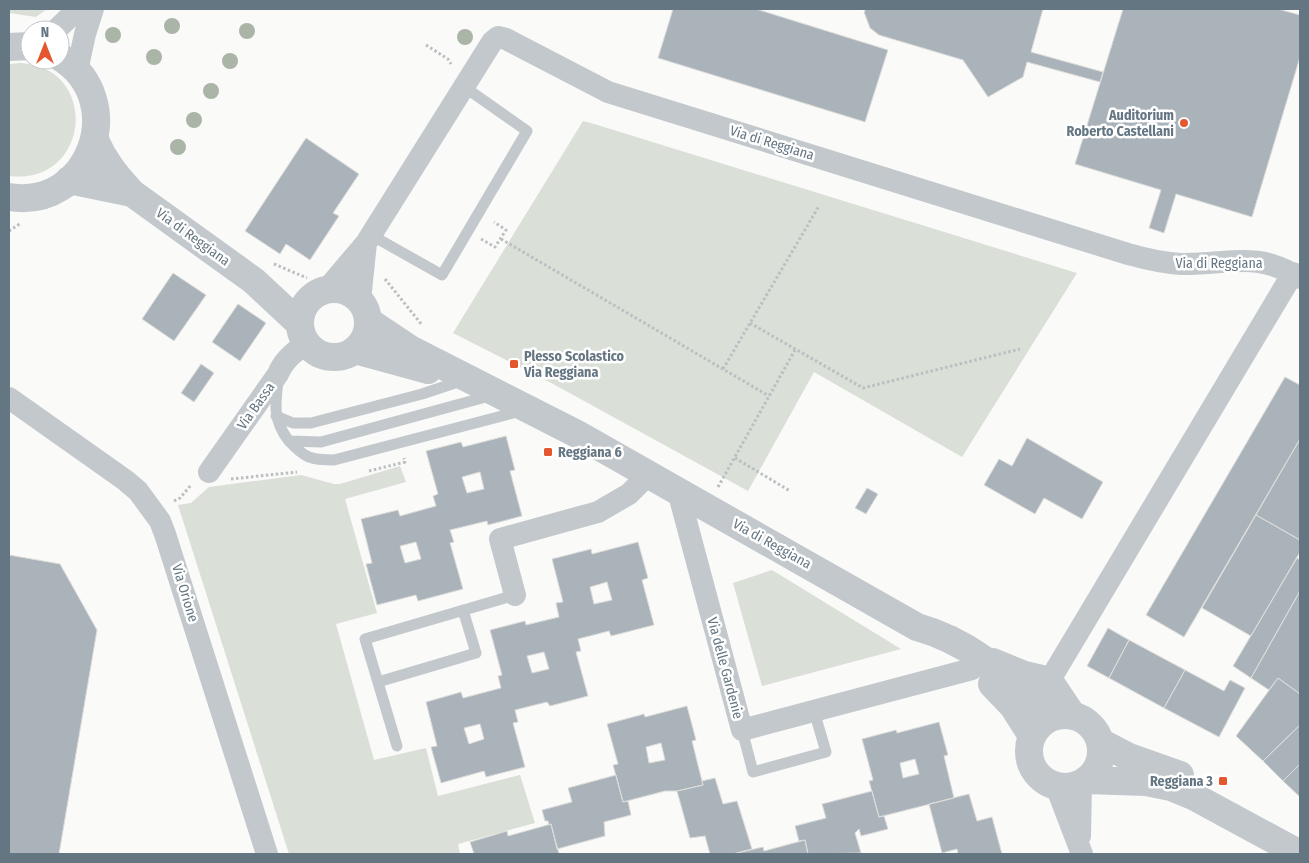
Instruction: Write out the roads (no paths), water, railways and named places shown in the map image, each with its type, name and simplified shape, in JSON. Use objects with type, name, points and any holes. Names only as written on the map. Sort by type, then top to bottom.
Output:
[{"type":"street","points":[[66,20],[78,9]]},
{"type":"street","points":[[70,62],[85,34],[94,9]]},
{"type":"street","name":"Via di Reggiana","points":[[95,140],[103,158],[132,193],[262,272],[317,289],[368,244],[463,86],[492,42],[498,37],[506,39],[608,92],[1128,254],[1156,261],[1183,264],[1260,261],[1272,263],[1296,275],[1051,678],[1056,713]]},
{"type":"street","name":"Via di Reggiana","points":[[14,203],[52,191],[69,180],[82,166],[95,140],[97,119],[93,98],[89,88],[70,65]]},
{"type":"street","name":"Via di Reggiana","points":[[69,180],[132,193]]},
{"type":"street","name":"Via di Reggiana","points":[[368,244],[364,311],[410,349],[529,409],[649,474],[917,627],[938,634],[974,661],[1021,716],[1032,736],[1042,722],[1056,713]]},
{"type":"street","name":"Via di Reggiana","points":[[262,272],[303,333]]},
{"type":"street","points":[[317,289],[346,291],[364,311],[367,332],[355,350],[346,355],[324,356],[314,351],[303,333],[301,314],[317,289]]},
{"type":"street","name":"Via Bassa","points":[[209,472],[278,374],[303,333]]},
{"type":"street","name":"Via di Reggiana","points":[[355,350],[467,379]]},
{"type":"street","name":"Via Orione","points":[[9,398],[125,480],[138,491],[160,521],[177,568],[267,854]]},
{"type":"street","points":[[514,595],[500,539],[598,512],[629,494],[649,474]]},
{"type":"street","name":"Via delle Gardenie","points":[[678,491],[742,730],[814,711],[974,661]]},
{"type":"street","name":"Via di Reggiana","points":[[974,661],[1051,678]]},
{"type":"street","name":"Via di Reggiana","points":[[974,661],[998,668],[1056,713],[1092,727],[1100,742],[1129,757],[1181,775],[1300,839]]},
{"type":"street","name":"Via di Reggiana","points":[[1051,678],[1056,713]]},
{"type":"street","points":[[1032,736],[1028,753],[1033,769],[1041,778],[1075,783],[1146,782],[1171,787],[1193,796],[1300,854]]},
{"type":"street","points":[[1075,783],[1098,766],[1101,754],[1100,742]]},
{"type":"street","points":[[1075,783],[1081,850]]},
{"type":"lane","points":[[368,244],[442,276],[527,131],[463,86]]},
{"type":"lane","points":[[278,374],[276,416],[280,430],[300,453],[309,459],[334,460],[529,409]]},
{"type":"lane","points":[[276,416],[293,423],[311,423],[422,394],[467,379]]},
{"type":"lane","points":[[289,441],[321,442],[497,393]]},
{"type":"lane","points":[[397,746],[365,639],[514,595]]},
{"type":"lane","points":[[378,682],[476,653],[463,610]]},
{"type":"lane","points":[[742,730],[754,772],[826,752],[814,711]]},
{"type":"place","name":"Auditorium Roberto Castellani","points":[[1184,123]]},
{"type":"place","name":"Plesso Scolastico Via Reggiana","points":[[514,364]]},
{"type":"place","name":"Reggiana 6","points":[[548,452]]},
{"type":"place","name":"Reggiana 3","points":[[1223,781]]}]
